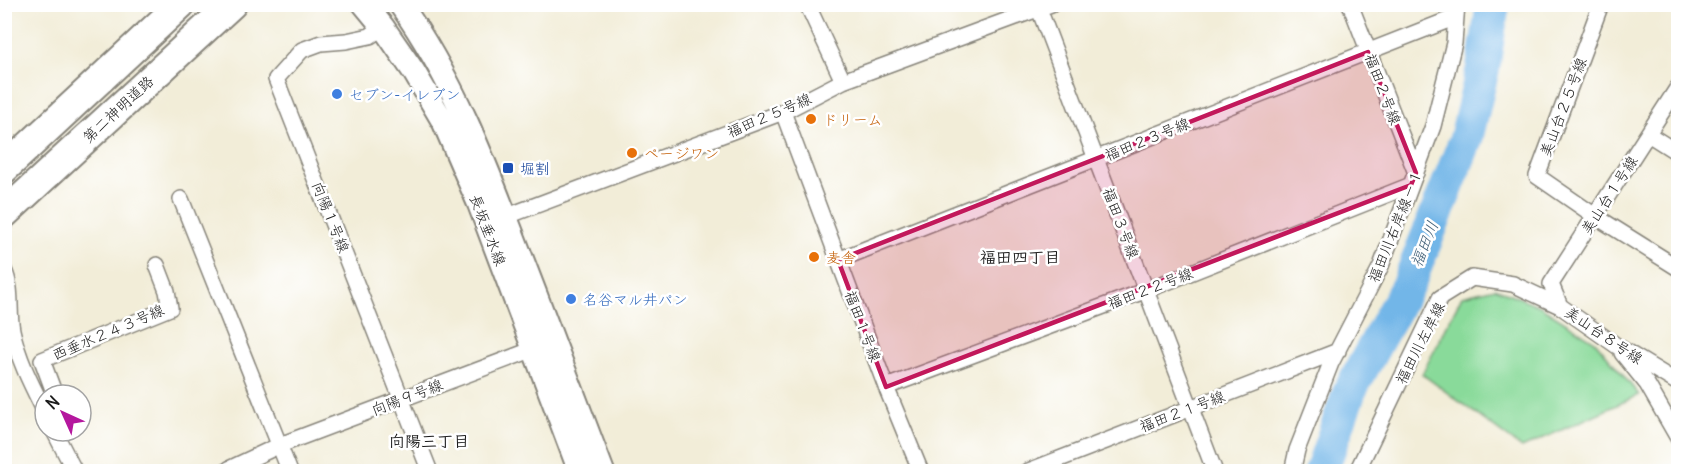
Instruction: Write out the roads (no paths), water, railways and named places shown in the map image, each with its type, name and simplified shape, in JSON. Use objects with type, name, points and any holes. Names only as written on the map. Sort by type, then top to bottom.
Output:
[{"type":"highway","points":[[4,169],[181,4]]},
{"type":"highway","name":"第二神明道路","points":[[4,214],[232,4]]},
{"type":"main road","name":"長坂垂水線","points":[[364,4],[414,72],[496,220],[603,471]]},
{"type":"main road","name":"長坂垂水線","points":[[400,4],[434,58],[463,113],[534,349],[580,471]]},
{"type":"street","points":[[807,4],[843,81]]},
{"type":"street","name":"福田２号線","points":[[1350,4],[1414,179]]},
{"type":"street","name":"美山台２５号線","points":[[1595,216],[1537,176],[1601,4]]},
{"type":"street","name":"福田２５号線","points":[[496,220],[783,112],[843,81],[1034,8]]},
{"type":"street","name":"福田３号線","points":[[1034,8],[1097,159],[1215,471]]},
{"type":"street","name":"福田２３号線","points":[[838,260],[1368,52],[1457,11]]},
{"type":"street","name":"福田川右岸線－１","points":[[1292,471],[1297,450],[1338,351],[1381,266],[1414,179],[1435,115],[1454,43],[1457,11]]},
{"type":"street","name":"向陽１号線","points":[[383,27],[370,36],[321,43],[302,50],[276,79],[430,471]]},
{"type":"street","name":"美山台１号線","points":[[1560,306],[1551,284],[1678,87]]},
{"type":"street","name":"福田１号線","points":[[783,112],[886,387],[921,471]]},
{"type":"street","points":[[1648,134],[1678,153]]},
{"type":"street","name":"福田２２号線","points":[[886,387],[1147,290],[1414,179]]},
{"type":"street","points":[[181,199],[290,471]]},
{"type":"street","points":[[1595,216],[1678,268]]},
{"type":"street","name":"西垂水２４３号線","points":[[51,383],[42,360],[170,308],[167,291],[157,265]]},
{"type":"street","points":[[4,270],[8,279],[11,330],[33,389]]},
{"type":"street","name":"福田川左岸線","points":[[1359,471],[1440,298],[1472,278],[1513,284],[1560,306]]},
{"type":"street","name":"美山台８号線","points":[[1560,306],[1617,346],[1678,383]]},
{"type":"street","points":[[1617,346],[1647,384],[1678,438]]},
{"type":"street","name":"向陽９号線","points":[[230,471],[280,445],[534,349]]},
{"type":"street","name":"福田２１号線","points":[[1026,471],[1338,351]]},
{"type":"street","points":[[60,443],[75,471]]},
{"type":"waterway","name":"福田川","points":[[1321,472],[1350,390],[1408,285],[1466,139],[1483,68],[1493,4]]},
{"type":"place","name":"セブン-イレブン","points":[[337,94]]},
{"type":"place","name":"ドリーム","points":[[811,119]]},
{"type":"place","name":"ページワン","points":[[632,153]]},
{"type":"place","name":"堀割","points":[[508,168]]},
{"type":"place","name":"麦舎","points":[[814,257]]},
{"type":"place","name":"名谷マル井パン","points":[[571,299]]},
{"type":"district","name":"福田四丁目","points":[[1020,257]]},
{"type":"district","name":"向陽三丁目","points":[[429,441]]}]
